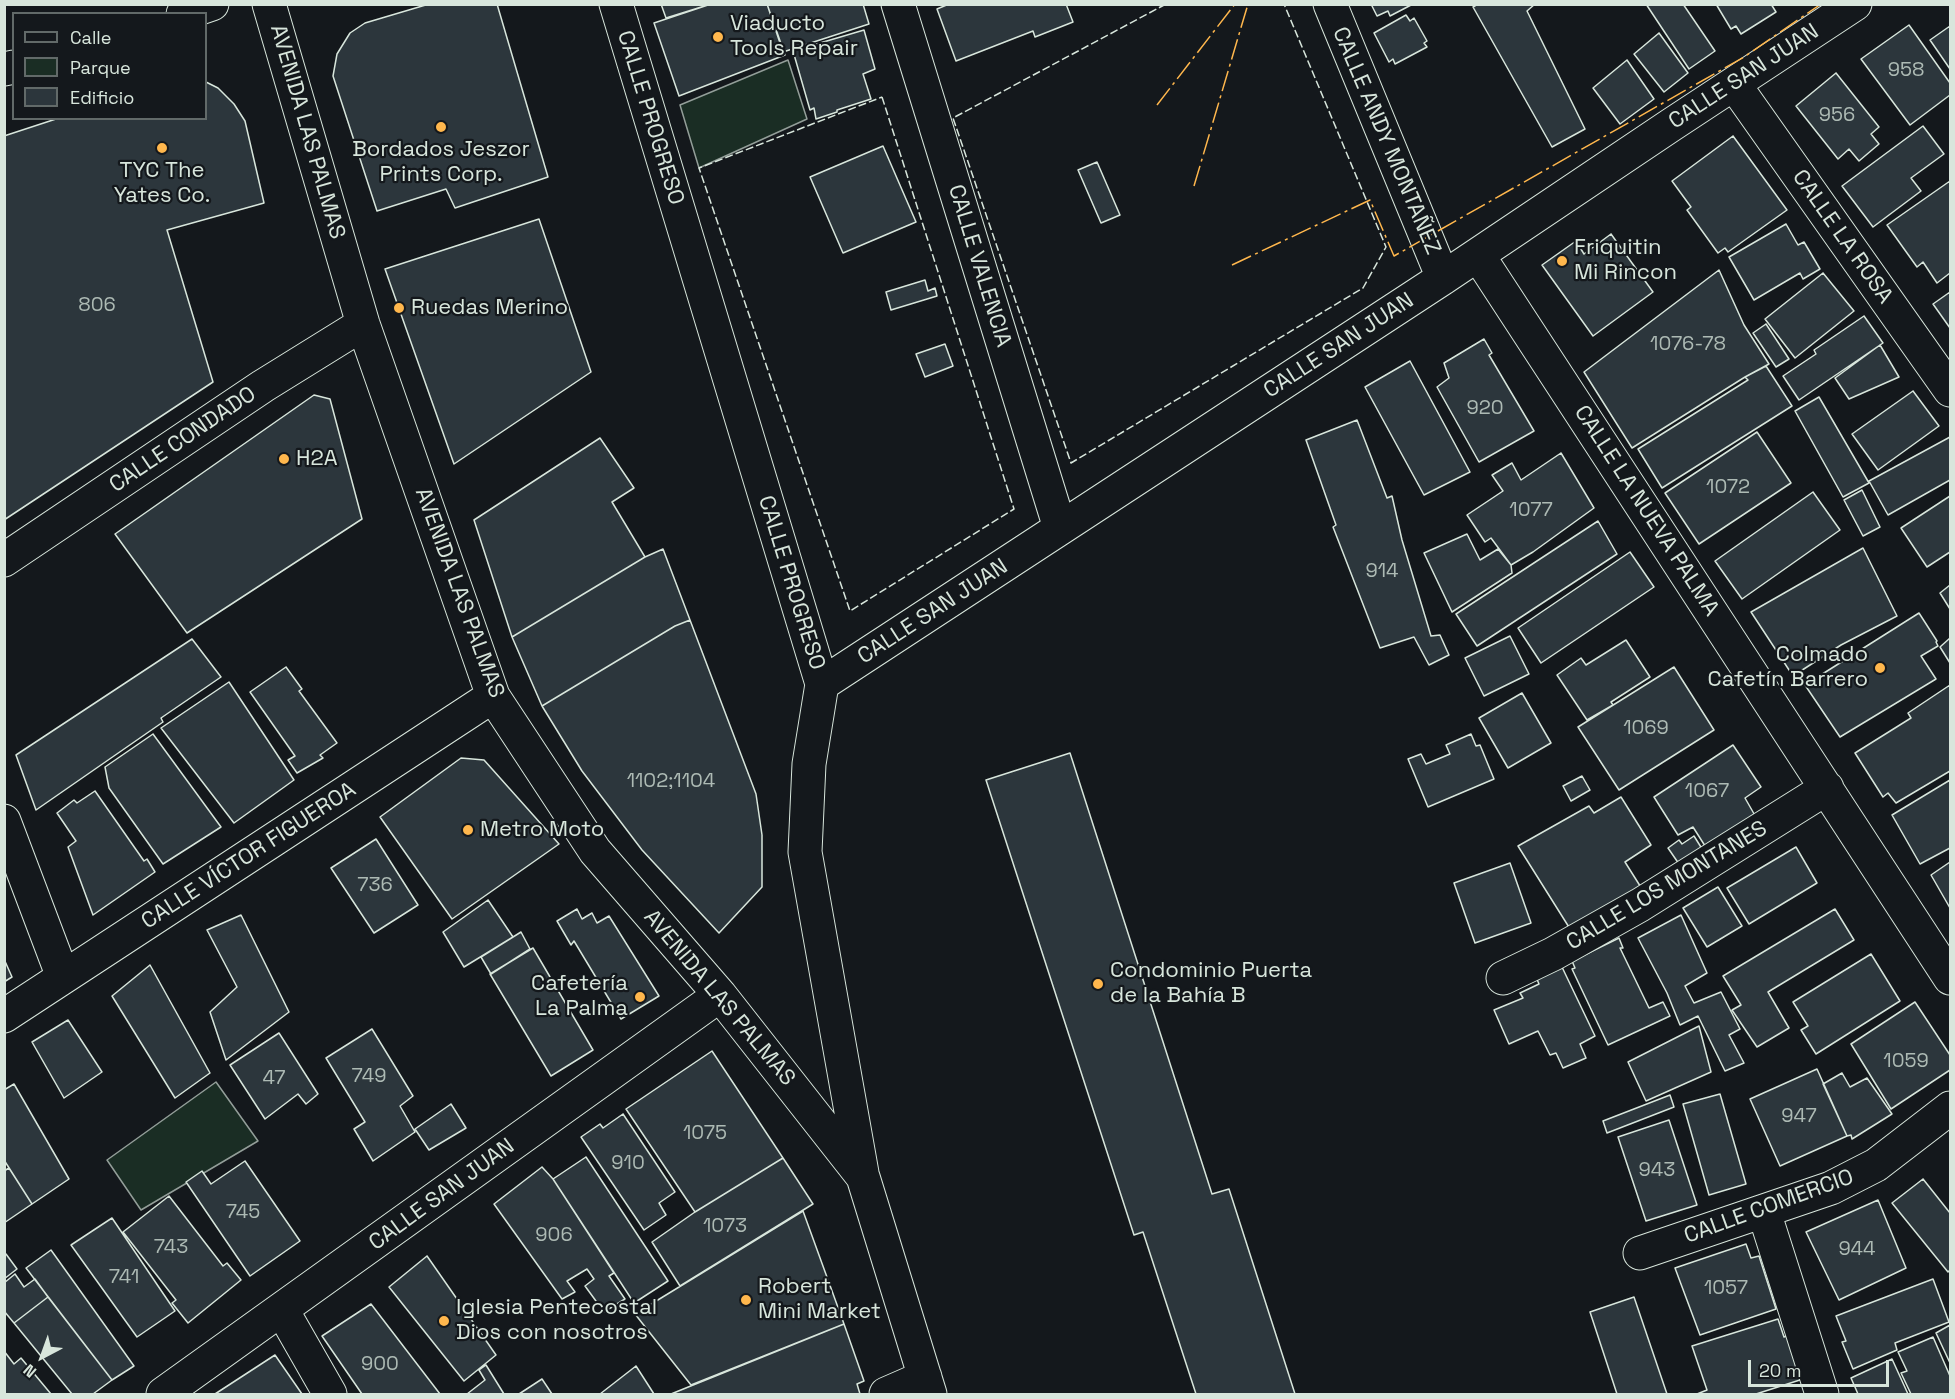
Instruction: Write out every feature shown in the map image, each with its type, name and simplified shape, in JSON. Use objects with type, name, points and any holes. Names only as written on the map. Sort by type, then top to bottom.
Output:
[{"type":"street","points":[[189,12],[212,4]]},
{"type":"street","name":"AVENIDA LAS PALMAS","points":[[269,4],[363,324],[494,696],[595,851],[720,995],[863,1177],[927,1386]]},
{"type":"street","name":"CALLE PROGRESO","points":[[616,4],[822,684],[809,764],[805,852],[863,1177]]},
{"type":"street","name":"CALLE VALENCIA","points":[[898,4],[1060,528]]},
{"type":"street","name":"CALLE ANDY MONTAÑEZ","points":[[1330,4],[1443,278]]},
{"type":"street","name":"CALLE SAN JUAN","points":[[822,684],[1478,255],[1856,4]]},
{"type":"street","name":"CALLE LA ROSA","points":[[1734,84],[1950,390]]},
{"type":"street","name":"CALLE LA NUEVA PALMA","points":[[1478,255],[1950,978]]},
{"type":"street","name":"CALLE CONDADO","points":[[4,560],[263,386],[363,324]]},
{"type":"street","name":"CALLE VÍCTOR FIGUEROA","points":[[4,1016],[494,696]]},
{"type":"street","name":"CALLE LOS MONTANES","points":[[1503,978],[1553,954],[1640,904],[1827,788]]},
{"type":"street","points":[[4,821],[63,977]]},
{"type":"street","name":"CALLE SAN JUAN","points":[[163,1395],[720,995]]},
{"type":"street","name":"CALLE COMERCIO","points":[[1640,1253],[1831,1188],[1876,1165],[1950,1108]]},
{"type":"street","points":[[1764,1212],[1822,1395]]},
{"type":"street","points":[[282,1310],[330,1395]]},
{"type":"street","points":[[886,1395],[927,1386]]},
{"type":"green space","points":[[788,60],[807,119],[699,168],[680,105]]},
{"type":"green space","points":[[216,1082],[258,1141],[141,1210],[107,1160]]},
{"type":"building","name":"Bordados Jeszor Prints Corp.","points":[[429,4],[497,4],[548,177],[455,208],[446,189],[377,211],[333,76],[337,54],[350,33],[365,23]]},
{"type":"building","points":[[661,4],[711,4],[666,18]]},
{"type":"building","name":"Viaducto Tools Repair","points":[[711,4],[767,4],[785,55],[679,96],[654,23]]},
{"type":"building","points":[[767,4],[863,4],[869,24],[783,52]]},
{"type":"building","points":[[949,4],[1066,4],[1073,22],[1035,37],[1033,31],[956,61],[937,9]]},
{"type":"building","points":[[1371,4],[1413,4],[1390,16],[1388,11],[1377,16]]},
{"type":"building","points":[[1478,4],[1535,4],[1527,11],[1585,129],[1552,147],[1473,7]]},
{"type":"building","points":[[1646,4],[1683,4],[1715,51],[1689,69]]},
{"type":"building","points":[[1716,4],[1771,4],[1776,12],[1741,34],[1736,26],[1731,29]]},
{"type":"building","points":[[1406,15],[1410,21],[1414,18],[1427,41],[1424,43],[1427,47],[1395,64],[1393,59],[1389,62],[1374,33]]},
{"type":"building","points":[[1909,25],[1950,83],[1950,95],[1910,125],[1861,59]]},
{"type":"building","points":[[1950,26],[1950,69],[1930,40]]},
{"type":"building","points":[[864,30],[875,69],[863,74],[871,99],[816,119],[814,108],[810,110],[793,51]]},
{"type":"building","points":[[1659,33],[1688,73],[1664,92],[1634,54]]},
{"type":"building","points":[[1627,60],[1654,99],[1620,124],[1593,88]]},
{"type":"building","points":[[1836,73],[1879,127],[1871,134],[1879,144],[1859,161],[1849,149],[1838,159],[1796,106]]},
{"type":"building","points":[[207,82],[218,88],[234,104],[245,121],[264,203],[167,230],[213,382],[4,520],[4,136],[53,120],[207,120]]},
{"type":"building","points":[[1923,126],[1944,154],[1911,178],[1921,191],[1873,227],[1842,186]]},
{"type":"building","points":[[1733,136],[1787,210],[1728,252],[1725,248],[1718,253],[1687,210],[1691,207],[1672,181]]},
{"type":"building","points":[[883,146],[916,222],[843,253],[810,177]]},
{"type":"building","points":[[1097,162],[1120,215],[1101,223],[1078,170]]},
{"type":"building","points":[[1950,181],[1950,273],[1937,283],[1923,262],[1917,267],[1887,225]]},
{"type":"building","points":[[539,219],[591,372],[454,464],[385,269]]},
{"type":"building","points":[[1786,224],[1798,245],[1804,242],[1820,269],[1803,279],[1800,273],[1754,300],[1729,257]]},
{"type":"building","points":[[1611,234],[1653,292],[1593,336],[1542,265],[1576,241],[1584,254]]},
{"type":"building","points":[[1719,270],[1744,325],[1769,364],[1632,448],[1584,372]]},
{"type":"building","points":[[1823,273],[1854,311],[1795,358],[1765,319]]},
{"type":"building","points":[[925,280],[928,291],[935,288],[937,296],[891,310],[886,292]]},
{"type":"building","points":[[1950,292],[1950,328],[1933,304]]},
{"type":"building","points":[[1864,316],[1883,343],[1799,400],[1783,376],[1816,354],[1814,350]]},
{"type":"building","points":[[1766,324],[1789,359],[1776,367],[1753,333]]},
{"type":"building","points":[[1484,339],[1492,353],[1489,355],[1534,431],[1479,462],[1437,387],[1449,378],[1444,363]]},
{"type":"building","points":[[945,344],[953,366],[925,377],[916,354]]},
{"type":"building","points":[[1880,345],[1899,377],[1849,399],[1835,378]]},
{"type":"building","points":[[1410,361],[1470,472],[1424,495],[1365,387]]},
{"type":"building","points":[[1766,366],[1792,406],[1662,488],[1638,449],[1748,380],[1745,377]]},
{"type":"building","points":[[1913,391],[1939,426],[1878,470],[1852,434]]},
{"type":"building","name":"H2A","points":[[314,395],[330,399],[362,519],[187,633],[115,534]]},
{"type":"building","points":[[1819,397],[1869,483],[1843,497],[1795,411]]},
{"type":"building","points":[[1357,420],[1387,498],[1392,496],[1402,540],[1431,636],[1440,635],[1449,655],[1429,665],[1414,637],[1380,648],[1333,527],[1336,525],[1306,440]]},
{"type":"building","points":[[1757,432],[1791,483],[1699,544],[1665,493]]},
{"type":"building","points":[[1950,437],[1950,480],[1888,515],[1869,481]]},
{"type":"building","points":[[600,438],[634,488],[612,502],[645,557],[512,637],[474,520]]},
{"type":"building","points":[[1561,453],[1594,508],[1511,565],[1491,538],[1485,542],[1467,515],[1503,491],[1492,475],[1512,463],[1521,480]]},
{"type":"building","points":[[1862,490],[1880,527],[1863,536],[1844,500]]},
{"type":"building","points":[[1813,492],[1840,530],[1742,599],[1715,561]]},
{"type":"building","points":[[1950,496],[1950,552],[1927,567],[1901,528]]},
{"type":"building","points":[[1598,521],[1617,554],[1477,646],[1456,614]]},
{"type":"building","points":[[1467,534],[1480,560],[1498,549],[1511,565],[1512,573],[1452,612],[1424,553]]},
{"type":"building","points":[[1863,548],[1897,616],[1841,645],[1793,676],[1751,612]]},
{"type":"building","points":[[663,549],[690,620],[675,626],[542,706],[512,637],[645,557]]},
{"type":"building","points":[[1630,552],[1654,587],[1541,663],[1518,628]]},
{"type":"building","points":[[1950,585],[1950,609],[1940,593]]},
{"type":"building","name":"Colmado Cafetín Barrero","points":[[1919,613],[1937,641],[1938,646],[1921,656],[1936,679],[1840,737],[1805,685]]},
{"type":"building","points":[[690,620],[756,794],[762,835],[762,887],[719,933],[642,850],[582,771],[542,706],[675,626]]},
{"type":"building","points":[[1510,636],[1529,674],[1484,696],[1465,658]]},
{"type":"building","points":[[1950,638],[1950,663],[1940,647]]},
{"type":"building","points":[[192,639],[221,677],[161,718],[163,722],[36,810],[16,755]]},
{"type":"building","points":[[1626,640],[1650,677],[1611,702],[1613,705],[1587,720],[1557,675],[1581,658],[1586,665]]},
{"type":"building","points":[[286,667],[302,689],[299,691],[337,743],[320,755],[323,758],[297,773],[288,760],[295,756],[250,692]]},
{"type":"building","points":[[1674,667],[1714,730],[1619,790],[1578,727]]},
{"type":"building","points":[[229,682],[294,780],[234,823],[161,728]]},
{"type":"building","points":[[1950,685],[1950,771],[1896,803],[1888,793],[1883,797],[1855,753],[1911,718],[1908,713]]},
{"type":"building","points":[[1522,693],[1551,743],[1508,768],[1479,718]]},
{"type":"building","points":[[153,734],[221,827],[163,864],[109,788],[105,767]]},
{"type":"building","points":[[1471,734],[1476,746],[1480,745],[1494,779],[1428,807],[1408,759],[1421,754],[1426,764],[1450,754],[1446,745]]},
{"type":"building","points":[[1733,745],[1761,787],[1745,798],[1757,819],[1707,849],[1693,827],[1678,835],[1654,797]]},
{"type":"building","name":"Condominio Puerta de la Bahía B","points":[[1070,753],[1212,1194],[1229,1189],[1295,1394],[1196,1394],[1143,1232],[1134,1235],[986,780]]},
{"type":"building","name":"Metro Moto","points":[[461,758],[484,760],[559,844],[452,919],[380,817]]},
{"type":"building","points":[[1582,776],[1590,790],[1571,801],[1563,786]]},
{"type":"building","points":[[1950,780],[1950,848],[1920,864],[1892,815]]},
{"type":"building","points":[[95,791],[144,861],[147,859],[155,872],[93,915],[68,847],[76,841],[57,813],[74,800],[77,803]]},
{"type":"building","points":[[1621,797],[1651,845],[1625,862],[1642,889],[1572,932],[1518,846],[1589,806],[1594,813]]},
{"type":"building","points":[[1694,836],[1704,852],[1679,864],[1668,848],[1679,840],[1682,844]]},
{"type":"building","points":[[376,839],[418,905],[374,933],[331,868]]},
{"type":"building","points":[[1796,847],[1817,883],[1749,924],[1727,888]]},
{"type":"building","points":[[1950,862],[1950,908],[1931,875]]},
{"type":"building","points":[[1510,863],[1531,923],[1475,943],[1454,883]]},
{"type":"building","points":[[1718,887],[1742,926],[1707,947],[1683,908]]},
{"type":"building","points":[[488,900],[513,937],[464,967],[443,932]]},
{"type":"building","points":[[577,909],[582,919],[592,913],[597,923],[609,916],[659,996],[621,1019],[574,941],[571,945],[557,921]]},
{"type":"building","points":[[1835,909],[1854,940],[1768,992],[1789,1028],[1757,1047],[1732,1010],[1741,1005],[1723,976]]},
{"type":"building","points":[[241,915],[289,1012],[226,1060],[210,1012],[237,987],[207,930]]},
{"type":"building","points":[[1681,915],[1707,973],[1685,986],[1694,1003],[1721,992],[1740,1029],[1729,1035],[1744,1063],[1725,1071],[1698,1016],[1680,1025],[1667,993],[1638,938]]},
{"type":"building","points":[[521,932],[530,949],[491,974],[481,957]]},
{"type":"building","points":[[1619,938],[1623,948],[1620,948],[1649,1008],[1663,1002],[1670,1016],[1608,1045],[1572,969],[1575,968],[1572,961]]},
{"type":"building","points":[[533,948],[593,1050],[551,1076],[490,974]]},
{"type":"building","points":[[1871,954],[1900,1001],[1816,1054],[1801,1030],[1808,1026],[1793,1002]]},
{"type":"building","points":[[4,959],[12,977],[4,982]]},
{"type":"building","points":[[150,965],[210,1073],[175,1098],[112,996]]},
{"type":"building","points":[[1561,965],[1595,1036],[1580,1044],[1586,1058],[1563,1068],[1556,1053],[1550,1055],[1538,1031],[1509,1044],[1494,1010],[1523,998],[1520,993],[1539,984],[1536,977]]},
{"type":"building","points":[[1915,1002],[1950,1055],[1950,1070],[1891,1109],[1851,1044]]},
{"type":"building","points":[[68,1020],[102,1072],[64,1098],[32,1042]]},
{"type":"building","points":[[1699,1026],[1711,1072],[1646,1101],[1628,1062]]},
{"type":"building","points":[[372,1029],[413,1096],[400,1106],[415,1132],[373,1161],[354,1129],[365,1122],[326,1058]]},
{"type":"building","points":[[279,1033],[318,1094],[306,1104],[298,1094],[265,1119],[230,1065]]},
{"type":"building","points":[[712,1051],[783,1158],[695,1212],[626,1109]]},
{"type":"building","points":[[1817,1069],[1847,1136],[1780,1166],[1750,1099]]},
{"type":"building","points":[[1842,1073],[1850,1087],[1867,1078],[1892,1114],[1852,1139],[1851,1135],[1847,1136],[1823,1084]]},
{"type":"building","points":[[14,1084],[69,1179],[32,1204],[4,1160],[4,1090]]},
{"type":"building","points":[[1720,1094],[1746,1184],[1709,1195],[1683,1104]]},
{"type":"building","points":[[1670,1095],[1674,1107],[1607,1133],[1603,1121]]},
{"type":"building","points":[[451,1104],[466,1128],[429,1150],[415,1129]]},
{"type":"building","points":[[623,1114],[675,1192],[659,1203],[666,1215],[644,1230],[581,1137],[600,1124],[603,1128]]},
{"type":"building","points":[[1669,1120],[1697,1205],[1646,1221],[1618,1137]]},
{"type":"building","points":[[586,1157],[668,1281],[634,1303],[553,1179]]},
{"type":"building","points":[[783,1158],[813,1204],[680,1286],[652,1242],[695,1212]]},
{"type":"building","points":[[245,1161],[300,1241],[250,1276],[186,1182],[202,1171],[211,1184]]},
{"type":"building","points":[[542,1167],[553,1179],[614,1273],[609,1276],[625,1299],[604,1312],[585,1286],[594,1279],[587,1269],[567,1281],[575,1292],[562,1299],[494,1204]]},
{"type":"building","points":[[9,1168],[32,1204],[4,1223],[4,1171]]},
{"type":"building","points":[[1923,1179],[1950,1213],[1950,1270],[1948,1272],[1892,1203]]},
{"type":"building","points":[[169,1196],[223,1266],[227,1263],[241,1280],[188,1323],[172,1303],[176,1300],[123,1232]]},
{"type":"building","points":[[1878,1200],[1906,1268],[1839,1300],[1806,1232]]},
{"type":"building","name":"Robert Mini Market","points":[[803,1211],[844,1324],[691,1385],[635,1314]]},
{"type":"building","points":[[112,1218],[175,1311],[137,1337],[71,1245]]},
{"type":"building","points":[[1746,1244],[1751,1258],[1759,1256],[1776,1309],[1700,1335],[1675,1268]]},
{"type":"building","points":[[51,1250],[134,1366],[112,1380],[26,1268]]},
{"type":"building","points":[[4,1254],[17,1269],[4,1279]]},
{"type":"building","name":"Iglesia Pentecostal Dios con nosotros","points":[[427,1256],[496,1355],[464,1381],[389,1287]]},
{"type":"building","points":[[15,1274],[24,1287],[35,1279],[48,1297],[14,1323],[4,1311],[4,1283]]},
{"type":"building","points":[[1933,1279],[1949,1322],[1895,1343],[1897,1350],[1853,1369],[1842,1342],[1846,1341],[1836,1316]]},
{"type":"building","points":[[48,1297],[112,1380],[93,1394],[72,1394],[14,1323]]},
{"type":"building","points":[[1634,1297],[1667,1394],[1617,1394],[1590,1312]]},
{"type":"building","points":[[371,1304],[440,1394],[362,1394],[322,1336]]},
{"type":"building","points":[[1778,1319],[1784,1337],[1789,1335],[1803,1379],[1756,1394],[1697,1394],[1707,1390],[1692,1346]]},
{"type":"building","points":[[844,1324],[864,1381],[857,1384],[860,1394],[671,1394]]},
{"type":"building","points":[[1950,1325],[1950,1363],[1936,1333]]},
{"type":"building","points":[[1933,1337],[1950,1376],[1950,1394],[1911,1394],[1901,1373],[1907,1371],[1898,1352]]},
{"type":"building","points":[[4,1351],[14,1364],[21,1358],[51,1394],[4,1394]]},
{"type":"building","points":[[275,1355],[302,1394],[215,1394]]},
{"type":"building","points":[[1892,1359],[1908,1394],[1858,1394],[1851,1378]]},
{"type":"building","points":[[486,1365],[504,1394],[467,1394],[485,1380],[479,1370]]},
{"type":"building","points":[[636,1366],[654,1394],[600,1394]]},
{"type":"building","points":[[542,1379],[552,1394],[519,1394]]},
{"type":"fence","points":[[1166,4],[953,118],[1071,463],[1363,288],[1386,247],[1284,4]]},
{"type":"fence","points":[[882,97],[1014,509],[850,611],[699,168],[882,97]]},
{"type":"power","points":[[1157,105],[1235,4]]},
{"type":"power","points":[[1194,186],[1248,4]]},
{"type":"power","points":[[1232,265],[1370,200],[1394,256],[1744,57],[1821,4]]},
{"type":"place","name":"Viaducto Tools Repair","points":[[718,37]]},
{"type":"place","name":"Bordados Jeszor Prints Corp.","points":[[441,127]]},
{"type":"place","name":"TYC The Yates Co.","points":[[162,148]]},
{"type":"place","name":"Friquitin Mi Rincon","points":[[1562,261]]},
{"type":"place","name":"Ruedas Merino","points":[[399,308]]},
{"type":"place","name":"H2A","points":[[284,459]]},
{"type":"place","name":"Colmado Cafetín Barrero","points":[[1880,668]]},
{"type":"place","name":"Metro Moto","points":[[468,830]]},
{"type":"place","name":"Condominio Puerta de la Bahía B","points":[[1098,984]]},
{"type":"place","name":"Cafetería La Palma","points":[[640,997]]},
{"type":"place","name":"Robert Mini Market","points":[[746,1300]]},
{"type":"place","name":"Iglesia Pentecostal Dios con nosotros","points":[[444,1321]]}]
